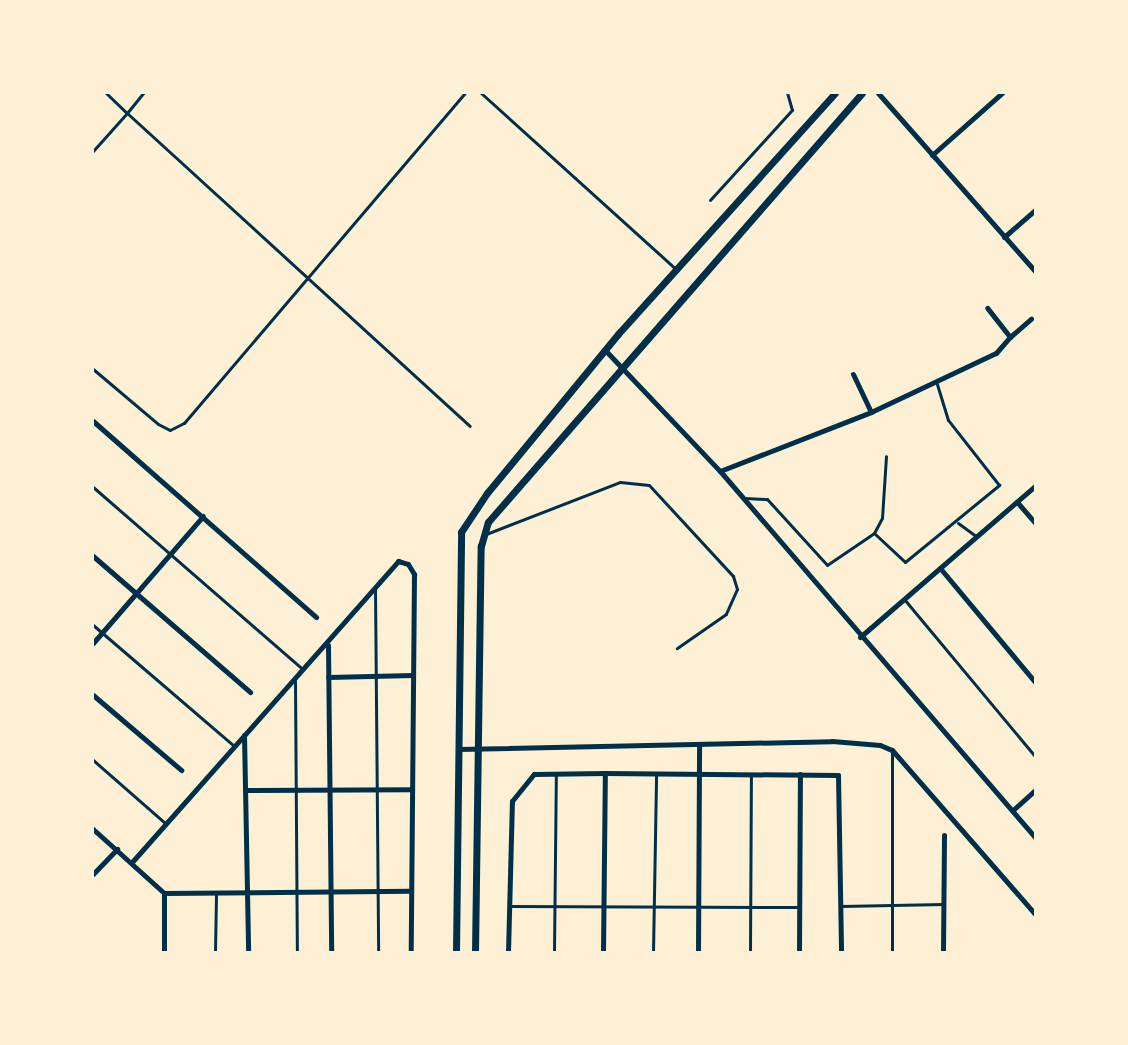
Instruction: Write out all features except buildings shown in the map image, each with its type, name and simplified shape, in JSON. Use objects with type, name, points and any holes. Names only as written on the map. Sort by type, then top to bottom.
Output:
[{"type":"street","points":[[456,952],[461,532],[487,493],[605,350],[835,93]]},
{"type":"street","points":[[475,952],[482,536],[620,365],[862,93]]},
{"type":"street","points":[[878,93],[1035,272]]},
{"type":"street","points":[[933,155],[1002,93]]},
{"type":"street","points":[[1004,237],[1035,210]]},
{"type":"street","points":[[987,308],[1010,337]]},
{"type":"street","points":[[720,471],[871,412],[996,353],[1031,319]]},
{"type":"street","points":[[605,350],[720,471],[860,637],[1035,837]]},
{"type":"street","points":[[853,374],[871,412]]},
{"type":"street","points":[[93,421],[316,617]]},
{"type":"street","points":[[860,637],[1035,486]]},
{"type":"street","points":[[1017,502],[1035,523]]},
{"type":"street","points":[[93,643],[202,516]]},
{"type":"street","points":[[93,556],[250,692]]},
{"type":"street","points":[[130,860],[166,824],[295,681],[398,561],[414,574],[411,952]]},
{"type":"street","points":[[940,568],[1035,682]]},
{"type":"street","points":[[328,644],[331,952]]},
{"type":"street","points":[[328,676],[413,675]]},
{"type":"street","points":[[93,695],[181,770]]},
{"type":"street","points":[[244,735],[248,952]]},
{"type":"street","points":[[458,749],[832,741],[892,750],[1035,914]]},
{"type":"street","points":[[698,952],[699,744]]},
{"type":"street","points":[[508,952],[512,801],[534,774],[556,773],[699,775],[832,773],[841,782],[841,952]]},
{"type":"street","points":[[603,952],[605,773]]},
{"type":"street","points":[[799,952],[800,774]]},
{"type":"street","points":[[245,790],[411,789]]},
{"type":"street","points":[[1013,810],[1035,790]]},
{"type":"street","points":[[93,829],[164,892],[410,891]]},
{"type":"street","points":[[943,952],[944,835]]},
{"type":"street","points":[[93,874],[117,849]]},
{"type":"street","points":[[164,892],[164,952]]},
{"type":"lane","points":[[106,93],[309,274],[470,426]]},
{"type":"lane","points":[[93,151],[143,93]]},
{"type":"lane","points":[[93,369],[170,430],[184,423],[465,93]]},
{"type":"lane","points":[[481,93],[676,269]]},
{"type":"lane","points":[[710,200],[792,110],[787,93]]},
{"type":"lane","points":[[874,533],[904,562],[958,523],[999,485],[948,420],[936,381]]},
{"type":"lane","points":[[743,498],[768,499],[823,564],[874,533],[882,518],[886,456]]},
{"type":"lane","points":[[482,536],[620,482],[649,485],[733,576],[737,590],[726,614],[677,648]]},
{"type":"lane","points":[[93,487],[303,671]]},
{"type":"lane","points":[[958,523],[978,537]]},
{"type":"lane","points":[[375,588],[379,790],[378,952]]},
{"type":"lane","points":[[904,599],[1035,756]]},
{"type":"lane","points":[[93,625],[234,746]]},
{"type":"lane","points":[[295,681],[297,952]]},
{"type":"lane","points":[[892,750],[892,952]]},
{"type":"lane","points":[[93,760],[166,824]]},
{"type":"lane","points":[[554,952],[556,773]]},
{"type":"lane","points":[[653,952],[656,774]]},
{"type":"lane","points":[[750,952],[751,775]]},
{"type":"lane","points":[[216,892],[216,952]]},
{"type":"lane","points":[[841,906],[944,904]]},
{"type":"lane","points":[[508,906],[799,907]]}]
